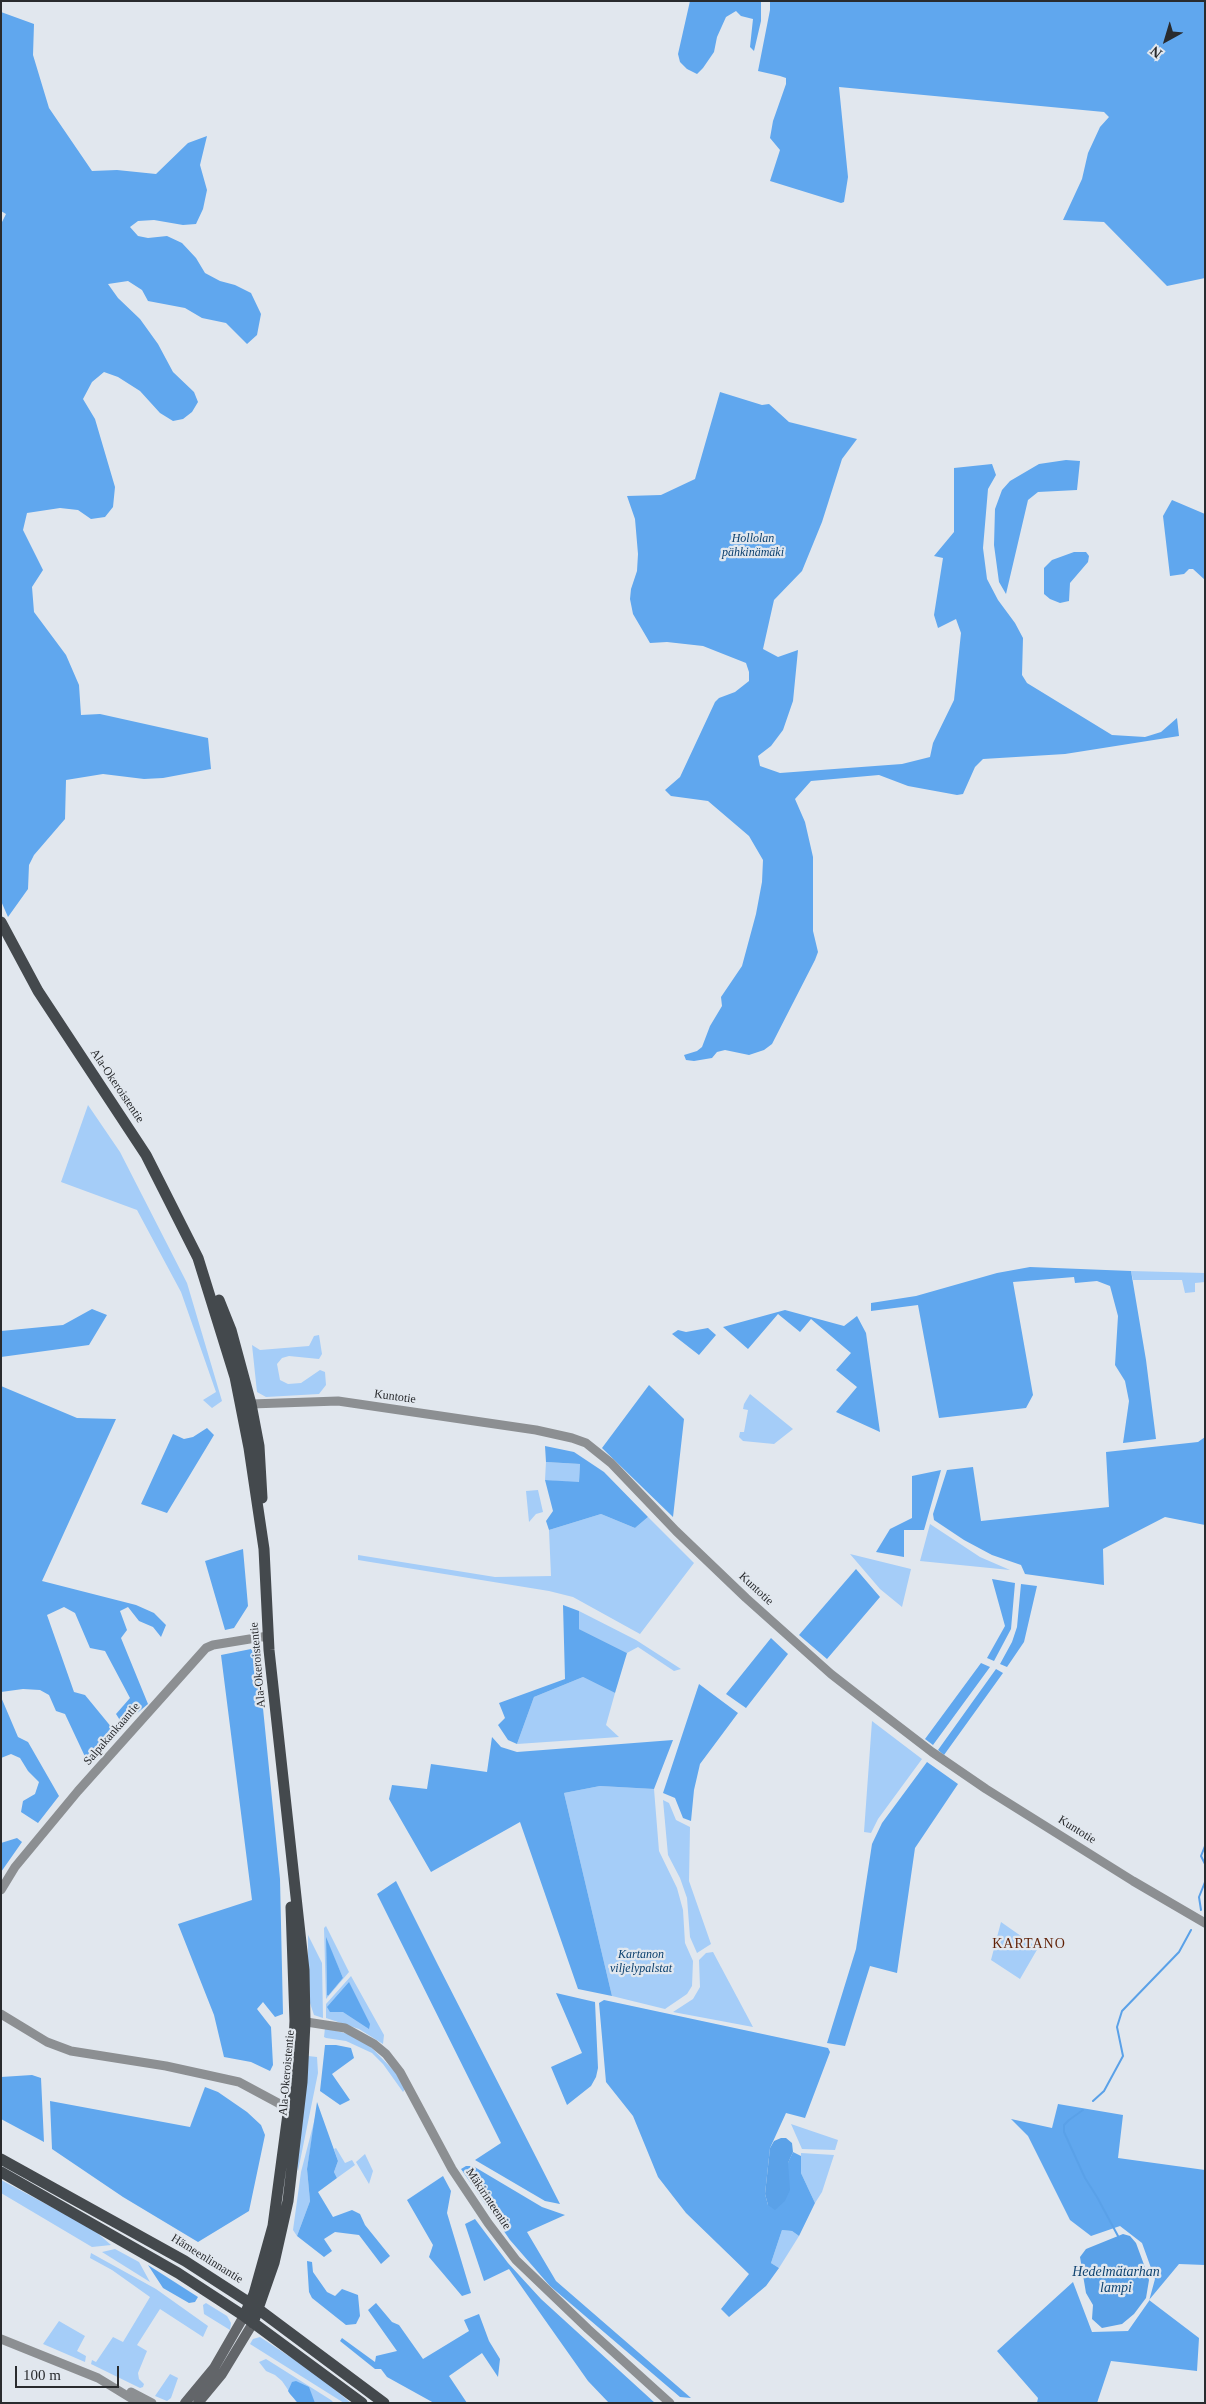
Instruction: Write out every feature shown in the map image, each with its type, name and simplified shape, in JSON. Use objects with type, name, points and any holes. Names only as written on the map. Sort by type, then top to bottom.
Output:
[{"type":"main road","name":"Ala-Okeroistentie","points":[[1,922],[38,991],[146,1155],[169,1197],[231,1330],[251,1404],[260,1460],[261,1523]]},
{"type":"main road","name":"Ala-Okeroistentie","points":[[203,1269],[236,1377],[261,1523],[266,1575],[268,1636],[289,1835],[300,2021],[288,2201],[276,2254],[259,2310],[248,2319]]},
{"type":"main road","name":"Ala-Okeroistentie","points":[[248,2319],[250,2303],[273,2226],[293,2110]]},
{"type":"main road","name":"Hämeenlinnantie","points":[[1,2159],[168,2251],[250,2303],[384,2403]]},
{"type":"main road","points":[[1,2172],[134,2246],[248,2319],[362,2403]]},
{"type":"main road","points":[[199,2401],[222,2374],[248,2319]]},
{"type":"main road","points":[[184,2403],[221,2357],[248,2319]]},
{"type":"street","name":"Kuntotie","points":[[251,1404],[338,1401],[536,1430],[586,1443],[611,1463],[676,1531],[746,1598],[863,1699],[932,1752],[986,1789],[1133,1881],[1205,1923]]},
{"type":"street","name":"Salpakankaantie","points":[[1,1890],[15,1867],[78,1791],[206,1648],[268,1636]]},
{"type":"street","points":[[1,2014],[47,2042],[72,2052],[166,2066],[230,2079],[264,2093],[293,2110]]},
{"type":"street","name":"Mäkirinteentie","points":[[300,2021],[345,2028],[374,2044],[386,2054],[400,2072],[452,2169],[488,2223],[516,2260],[588,2329],[670,2403]]},
{"type":"street","points":[[1,2339],[107,2383],[119,2386],[152,2403]]},
{"type":"street","points":[[107,2383],[138,2403]]},
{"type":"green space","points":[[690,1],[761,1],[761,21],[754,51],[750,47],[753,19],[741,16],[736,11],[726,17],[717,37],[714,52],[703,68],[697,74],[687,69],[680,62],[678,54]]},
{"type":"green space","points":[[770,1],[1205,1],[1205,278],[1167,286],[1104,222],[1063,220],[1082,179],[1088,153],[1100,127],[1109,117],[1104,112],[839,87],[848,177],[844,202],[841,203],[770,181],[780,150],[770,138],[773,121],[786,84],[786,78],[758,71],[770,10]]},
{"type":"green space","points":[[1,12],[34,24],[33,55],[49,108],[92,171],[117,170],[156,174],[188,143],[207,136],[200,165],[207,190],[203,209],[196,224],[183,225],[154,220],[138,221],[130,227],[138,236],[148,238],[167,236],[182,243],[196,258],[205,273],[251,293],[261,314],[257,335],[247,344],[226,323],[202,318],[185,308],[148,301],[142,290],[128,281],[108,284],[118,298],[140,319],[158,344],[173,372],[194,392],[198,402],[192,412],[183,419],[173,421],[160,413],[140,391],[118,377],[104,372],[92,382],[83,399],[95,419],[115,487],[113,507],[105,517],[91,519],[78,510],[60,508],[27,513],[23,530],[43,570],[32,587],[34,612],[66,655],[79,685],[81,715],[100,714],[208,738],[211,769],[163,778],[144,779],[103,774],[66,780],[65,819],[34,855],[29,865],[28,889],[8,917],[1,901],[1,224],[6,214],[1,211]]},
{"type":"green space","name":"Hollolan pähkinämäki","points":[[720,392],[762,405],[769,404],[789,422],[857,439],[842,459],[822,522],[802,571],[774,600],[763,649],[778,657],[798,650],[793,701],[783,730],[771,746],[758,756],[760,766],[780,773],[902,764],[930,757],[933,743],[954,700],[961,633],[956,619],[938,628],[934,615],[943,558],[934,556],[954,532],[954,468],[992,464],[996,475],[988,489],[983,548],[987,579],[998,600],[1015,623],[1023,638],[1022,675],[1027,683],[1112,735],[1145,737],[1161,732],[1177,718],[1179,736],[1065,754],[983,759],[975,767],[963,794],[957,795],[908,786],[879,775],[811,781],[795,799],[805,822],[813,857],[813,931],[818,952],[815,960],[772,1044],[764,1050],[749,1055],[725,1050],[717,1052],[712,1058],[694,1061],[686,1060],[684,1055],[697,1051],[702,1047],[710,1026],[722,1006],[721,997],[742,966],[756,914],[762,882],[763,860],[749,836],[708,801],[671,796],[665,790],[680,777],[715,702],[719,698],[735,692],[749,681],[749,672],[746,663],[703,646],[667,642],[650,643],[633,614],[630,599],[637,571],[638,554],[635,519],[627,496],[661,495],[695,479]]},
{"type":"green space","points":[[1066,460],[1080,461],[1077,490],[1038,492],[1028,500],[1006,594],[999,582],[994,545],[995,509],[1002,490],[1010,481],[1039,464]]},
{"type":"green space","points":[[1172,500],[1205,514],[1205,580],[1193,569],[1189,569],[1184,574],[1170,576],[1163,516]]},
{"type":"green space","points":[[1074,552],[1086,552],[1089,556],[1088,562],[1070,583],[1069,601],[1060,603],[1044,594],[1044,568],[1052,560]]},
{"type":"green space","points":[[88,1105],[120,1152],[187,1283],[222,1401],[212,1408],[203,1400],[216,1392],[181,1292],[137,1210],[61,1182]]},
{"type":"green space","points":[[1030,1267],[1131,1271],[1146,1360],[1156,1439],[1123,1443],[1129,1401],[1125,1381],[1115,1365],[1118,1316],[1110,1286],[1097,1281],[1075,1283],[1074,1277],[1013,1282],[1033,1395],[1026,1408],[939,1418],[918,1305],[871,1311],[871,1303],[916,1296],[997,1273]]},
{"type":"green space","points":[[1131,1271],[1205,1273],[1205,1282],[1195,1283],[1195,1292],[1185,1293],[1182,1280],[1133,1280]]},
{"type":"green space","points":[[92,1309],[107,1315],[89,1345],[1,1357],[1,1331],[63,1325]]},
{"type":"green space","points":[[785,1310],[844,1326],[857,1316],[866,1333],[880,1432],[836,1412],[857,1387],[836,1370],[851,1353],[811,1319],[800,1332],[778,1314],[748,1349],[723,1327]]},
{"type":"green space","points":[[708,1328],[716,1335],[699,1355],[672,1334],[678,1330],[686,1332]]},
{"type":"green space","points":[[319,1335],[322,1354],[319,1359],[289,1356],[282,1358],[277,1364],[280,1380],[288,1384],[301,1383],[320,1370],[325,1372],[326,1385],[319,1394],[266,1397],[257,1392],[252,1345],[260,1350],[309,1346],[314,1336]]},
{"type":"green space","points":[[649,1385],[684,1419],[673,1517],[602,1448]]},
{"type":"green space","points":[[1,1386],[77,1418],[116,1419],[42,1581],[136,1605],[154,1613],[166,1625],[161,1637],[153,1627],[139,1621],[128,1607],[120,1611],[127,1630],[121,1638],[148,1704],[123,1725],[116,1714],[130,1698],[105,1651],[90,1648],[75,1613],[64,1607],[47,1615],[74,1692],[85,1695],[117,1734],[88,1763],[65,1714],[56,1711],[49,1695],[40,1690],[23,1689],[1,1692]]},
{"type":"green space","points":[[750,1394],[793,1429],[774,1444],[743,1441],[739,1437],[740,1432],[744,1432],[748,1410],[743,1409]]},
{"type":"green space","points":[[207,1428],[214,1435],[167,1513],[141,1504],[173,1434],[184,1439],[193,1437]]},
{"type":"green space","points":[[1205,1437],[1205,1525],[1165,1517],[1103,1549],[1104,1585],[1025,1574],[1021,1565],[992,1555],[964,1540],[934,1520],[933,1514],[947,1470],[973,1467],[981,1521],[1109,1507],[1106,1452],[1198,1442]]},
{"type":"green space","points":[[545,1446],[574,1452],[604,1472],[648,1517],[635,1528],[601,1514],[549,1530],[546,1521],[553,1511],[545,1480],[579,1482],[580,1464],[546,1462]]},
{"type":"green space","points":[[546,1462],[580,1464],[579,1483],[545,1480]]},
{"type":"green space","points":[[941,1470],[924,1530],[904,1530],[904,1557],[876,1552],[890,1529],[912,1518],[912,1476]]},
{"type":"green space","points":[[538,1490],[543,1512],[536,1514],[529,1522],[526,1491]]},
{"type":"green space","points":[[601,1514],[635,1528],[648,1517],[694,1563],[640,1634],[573,1597],[549,1591],[358,1560],[358,1555],[495,1577],[551,1576],[549,1530]]},
{"type":"green space","points":[[930,1524],[980,1557],[1010,1570],[920,1561]]},
{"type":"green space","points":[[243,1549],[248,1606],[234,1628],[225,1630],[205,1561]]},
{"type":"green space","points":[[850,1554],[911,1569],[902,1607],[880,1589]]},
{"type":"green space","points":[[856,1569],[880,1597],[827,1659],[799,1635]]},
{"type":"green space","points":[[992,1579],[1015,1583],[1011,1629],[994,1661],[987,1658],[1005,1626]]},
{"type":"green space","points":[[1021,1584],[1037,1586],[1024,1642],[1007,1667],[1000,1664],[1012,1642],[1017,1627]]},
{"type":"green space","points":[[563,1605],[579,1611],[579,1629],[627,1653],[615,1693],[583,1677],[534,1697],[517,1744],[508,1740],[498,1725],[505,1718],[499,1703],[565,1679]]},
{"type":"green space","points":[[579,1611],[636,1640],[681,1669],[674,1671],[638,1647],[627,1653],[579,1629]]},
{"type":"green space","points":[[771,1638],[788,1654],[746,1708],[726,1694]]},
{"type":"green space","points":[[251,1649],[258,1658],[280,1879],[283,2014],[275,2017],[263,2002],[257,2009],[271,2027],[273,2065],[270,2071],[251,2062],[224,2057],[214,2015],[178,1924],[252,1900],[221,1655]]},
{"type":"green space","points":[[981,1663],[990,1667],[933,1745],[925,1739]]},
{"type":"green space","points":[[996,1669],[1003,1673],[944,1755],[938,1750]]},
{"type":"green space","points":[[583,1677],[615,1693],[606,1725],[619,1737],[517,1744],[534,1697]]},
{"type":"green space","points":[[699,1684],[738,1713],[700,1764],[694,1790],[691,1821],[683,1818],[675,1798],[663,1793]]},
{"type":"green space","points":[[1,1697],[18,1737],[28,1742],[59,1796],[38,1823],[21,1812],[23,1801],[35,1794],[39,1782],[28,1771],[20,1758],[11,1754],[1,1758]]},
{"type":"green space","points":[[872,1721],[922,1759],[878,1819],[871,1833],[864,1832]]},
{"type":"green space","points":[[492,1737],[501,1747],[517,1752],[673,1740],[654,1789],[600,1786],[564,1793],[612,1996],[578,1989],[520,1822],[431,1872],[389,1799],[392,1785],[427,1789],[431,1764],[487,1772]]},
{"type":"green space","points":[[927,1762],[958,1784],[915,1848],[897,1973],[870,1966],[845,2046],[827,2043],[856,1949],[872,1844],[882,1823]]},
{"type":"green space","name":"Kartanon viljelypalstat","points":[[600,1786],[654,1789],[659,1851],[677,1888],[683,1910],[685,1943],[693,1961],[692,1986],[687,1994],[665,2009],[612,1996],[564,1793]]},
{"type":"green space","points":[[663,1800],[669,1803],[676,1820],[690,1827],[689,1881],[711,1944],[697,1953],[690,1937],[687,1898],[680,1878],[668,1855]]},
{"type":"green space","points":[[17,1838],[22,1842],[1,1872],[1,1843]]},
{"type":"green space","points":[[396,1881],[560,2204],[545,2201],[475,2160],[501,2143],[377,1894]]},
{"type":"green space","points":[[1001,1922],[1038,1948],[1020,1979],[991,1960]]},
{"type":"green space","points":[[326,1926],[349,1972],[326,1999],[324,1928]],"holes":[[[326,1939],[343,1978],[328,1996]]]},
{"type":"green space","points":[[308,1935],[322,1963],[323,2018],[314,2015],[308,1997]]},
{"type":"green space","points":[[326,1937],[343,1978],[328,1996],[327,1995]]},
{"type":"green space","points":[[713,1952],[753,2027],[673,2012],[693,1999],[700,1987],[699,1960],[706,1953]]},
{"type":"green space","points":[[351,1976],[384,2035],[383,2044],[359,2029],[326,2018],[326,2004]]},
{"type":"green space","points":[[349,1982],[370,2024],[369,2029],[343,2012],[330,2012],[327,2007]]},
{"type":"green space","points":[[556,1993],[595,2002],[598,2068],[596,2077],[591,2086],[567,2105],[551,2067],[582,2053]]},
{"type":"green space","points":[[604,2000],[828,2048],[830,2052],[805,2118],[786,2113],[770,2148],[765,2194],[768,2205],[793,2152],[801,2156],[801,2173],[815,2203],[799,2236],[792,2231],[782,2230],[771,2263],[779,2268],[766,2286],[729,2317],[721,2309],[749,2274],[686,2213],[658,2177],[633,2116],[606,2082],[599,2003]]},
{"type":"green space","points":[[325,2028],[352,2035],[370,2046],[396,2073],[405,2089],[403,2092],[383,2064],[372,2053],[346,2041],[324,2037]]},
{"type":"green space","points":[[325,2045],[351,2048],[354,2058],[332,2074],[350,2100],[340,2105],[320,2091]]},
{"type":"green space","points":[[308,2056],[317,2057],[318,2073],[298,2171],[297,2165]]},
{"type":"green space","points":[[32,2075],[41,2078],[44,2142],[1,2119],[1,2077]]},
{"type":"green space","points":[[205,2087],[218,2092],[247,2112],[261,2125],[265,2135],[249,2211],[198,2242],[123,2197],[52,2149],[50,2101],[190,2127]]},
{"type":"green space","points":[[317,2102],[338,2161],[334,2172],[337,2178],[318,2192],[333,2217],[352,2210],[360,2214],[365,2225],[390,2256],[381,2264],[359,2235],[335,2232],[324,2239],[332,2251],[324,2257],[297,2236],[310,2201],[307,2169]]},
{"type":"green space","points":[[1058,2104],[1123,2115],[1118,2158],[1205,2170],[1205,2265],[1179,2264],[1149,2300],[1155,2279],[1142,2243],[1120,2226],[1091,2236],[1070,2220],[1028,2136],[1011,2119],[1052,2128]]},
{"type":"green space","points":[[316,2114],[307,2169],[310,2201],[297,2236],[293,2230],[301,2172]]},
{"type":"green space","points":[[791,2124],[838,2140],[835,2150],[802,2149]]},
{"type":"green space","points":[[336,2148],[345,2163],[352,2160],[355,2165],[337,2178],[334,2172],[338,2161],[334,2149]]},
{"type":"green space","points":[[801,2153],[834,2155],[822,2192],[815,2203],[801,2173]]},
{"type":"green space","points":[[365,2154],[373,2171],[369,2184],[356,2162]]},
{"type":"green space","points":[[466,2166],[473,2166],[542,2207],[565,2215],[527,2232],[556,2281],[691,2398],[680,2397],[550,2286],[510,2240],[461,2169]]},
{"type":"green space","points":[[443,2176],[451,2191],[447,2213],[471,2293],[462,2296],[429,2257],[433,2245],[407,2200]]},
{"type":"green space","points":[[1,2180],[93,2229],[111,2245],[92,2247],[1,2193]]},
{"type":"green space","points":[[475,2219],[508,2263],[541,2299],[655,2403],[609,2403],[588,2381],[509,2269],[484,2281],[465,2224]]},
{"type":"green space","points":[[782,2230],[792,2231],[799,2236],[779,2268],[771,2263]]},
{"type":"green space","points":[[115,2249],[139,2262],[150,2282],[102,2252]]},
{"type":"green space","points":[[91,2253],[156,2289],[208,2326],[203,2337],[160,2309],[137,2345],[147,2351],[138,2373],[139,2379],[144,2384],[143,2387],[140,2388],[91,2364],[92,2360],[96,2362],[113,2337],[123,2342],[150,2297],[112,2270],[90,2258]]},
{"type":"green space","points":[[307,2261],[312,2262],[313,2272],[327,2292],[335,2296],[342,2289],[358,2295],[360,2316],[356,2324],[346,2325],[312,2298],[309,2292]]},
{"type":"green space","points":[[148,2265],[198,2297],[195,2302],[189,2303],[163,2288]]},
{"type":"green space","points":[[1073,2282],[1092,2332],[1128,2331],[1149,2300],[1199,2338],[1197,2371],[1111,2361],[1097,2403],[1037,2403],[1038,2398],[997,2351]]},
{"type":"green space","points":[[206,2303],[227,2316],[231,2323],[230,2330],[204,2314],[203,2305]]},
{"type":"green space","points":[[376,2303],[392,2322],[399,2325],[423,2359],[469,2331],[464,2320],[479,2314],[489,2341],[500,2359],[498,2377],[482,2353],[449,2376],[467,2403],[434,2403],[387,2377],[381,2369],[375,2369],[340,2341],[342,2338],[375,2362],[376,2356],[397,2351],[368,2310]]},
{"type":"green space","points":[[59,2321],[85,2336],[77,2351],[86,2356],[85,2362],[43,2344]]},
{"type":"green space","points":[[260,2337],[316,2374],[351,2403],[344,2403],[250,2344],[253,2339]]},
{"type":"green space","points":[[266,2359],[334,2403],[297,2403],[282,2381],[266,2371],[259,2362]]},
{"type":"green space","points":[[170,2374],[178,2378],[171,2398],[167,2401],[155,2396]]},
{"type":"green space","points":[[296,2381],[309,2387],[315,2403],[298,2403],[290,2394],[288,2391],[292,2382]]},
{"type":"water","points":[[786,2138],[792,2143],[793,2152],[788,2163],[790,2190],[785,2201],[775,2210],[768,2205],[765,2194],[770,2148],[774,2141]]},
{"type":"water","name":"Hedelmätarhan lampi","points":[[1123,2234],[1130,2236],[1136,2243],[1143,2262],[1149,2280],[1146,2298],[1134,2314],[1122,2324],[1102,2328],[1092,2319],[1093,2305],[1086,2293],[1080,2257],[1086,2249]]},
{"type":"waterway","points":[[1205,1846],[1201,1856],[1205,1864]]},
{"type":"waterway","points":[[1201,1910],[1199,1897],[1205,1882]]},
{"type":"waterway","points":[[1093,2101],[1104,2091],[1123,2056],[1117,2027],[1122,2011],[1179,1952],[1191,1930]]},
{"type":"waterway","points":[[1083,2110],[1064,2125],[1064,2132],[1085,2178],[1118,2236]]},
{"type":"district","name":"KARTANO","points":[[1029,1944]]}]
